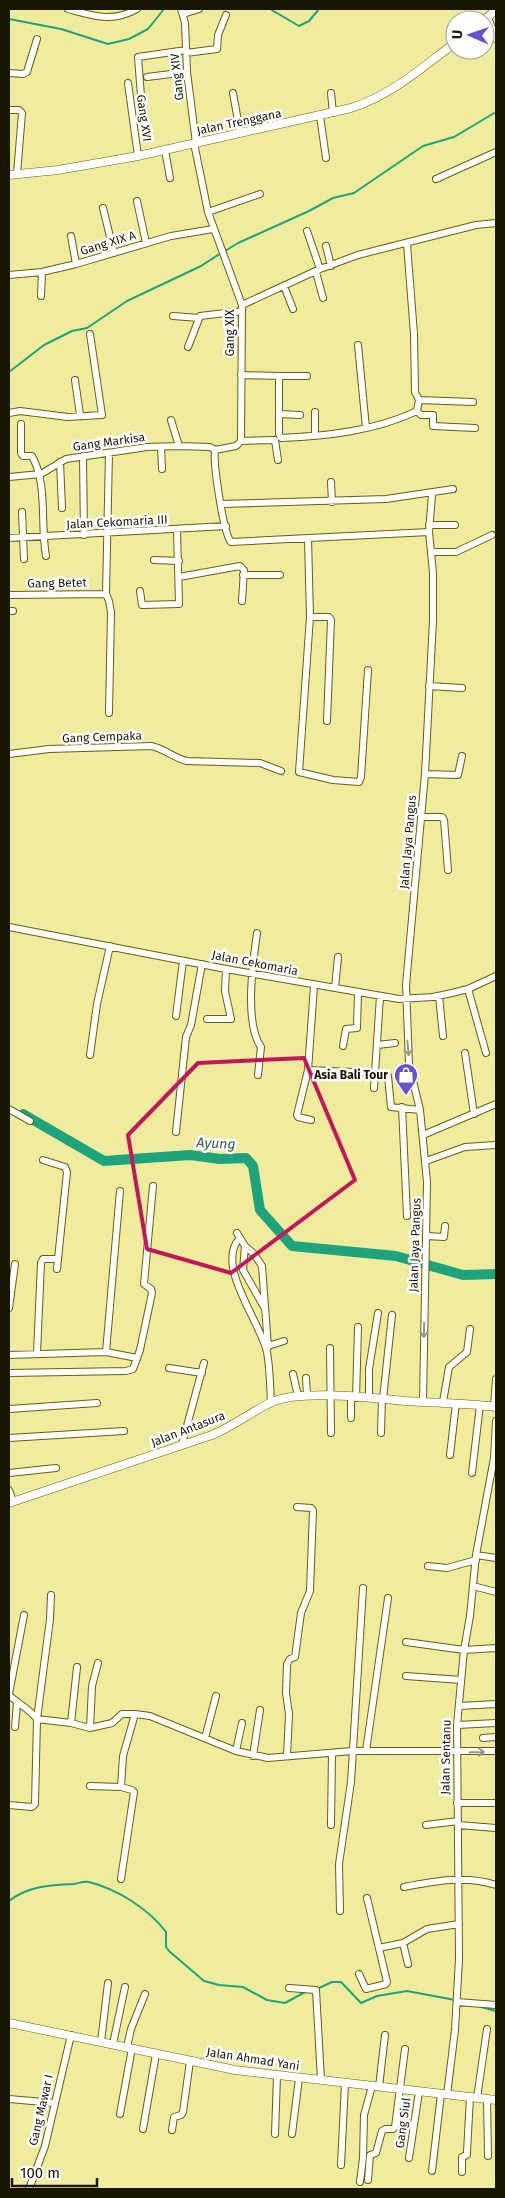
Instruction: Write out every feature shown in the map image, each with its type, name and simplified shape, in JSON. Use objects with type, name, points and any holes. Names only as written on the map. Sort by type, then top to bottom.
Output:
[{"type":"main road","name":"Jalan Trenggana","points":[[13,175],[58,170],[138,156],[333,113],[371,102],[385,95],[445,51]]},
{"type":"main road","name":"Jalan Antasura","points":[[11,1502],[221,1431],[271,1402],[298,1396],[369,1398],[495,1406]]},
{"type":"main road","name":"Jalan Ahmad Yani","points":[[9,2023],[190,2061],[278,2076],[496,2100]]},
{"type":"street","points":[[68,9],[98,12],[119,17],[137,9]]},
{"type":"street","points":[[182,11],[200,9]]},
{"type":"street","name":"Gang XIV","points":[[182,11],[195,143]]},
{"type":"street","points":[[142,109],[138,57],[217,49],[218,35],[226,15]]},
{"type":"street","points":[[9,73],[23,74],[27,72],[36,39]]},
{"type":"street","points":[[147,77],[187,72]]},
{"type":"street","name":"Gang XVI","points":[[128,83],[138,156]]},
{"type":"street","points":[[233,92],[240,132]]},
{"type":"street","points":[[331,93],[333,113]]},
{"type":"street","points":[[9,110],[19,110],[22,112],[13,175]]},
{"type":"street","points":[[320,116],[326,158]]},
{"type":"street","name":"Gang XIX","points":[[195,143],[208,212],[242,308],[242,442]]},
{"type":"street","points":[[165,150],[170,178]]},
{"type":"street","points":[[436,179],[496,152]]},
{"type":"street","points":[[208,212],[260,194]]},
{"type":"street","points":[[137,201],[146,243]]},
{"type":"street","points":[[103,208],[114,253]]},
{"type":"street","points":[[173,316],[198,318],[242,308],[318,270],[358,255],[476,225],[496,223]]},
{"type":"street","name":"Gang XIX A","points":[[9,275],[42,272],[146,243],[213,229]]},
{"type":"street","points":[[307,231],[324,298]]},
{"type":"street","points":[[71,236],[76,264]]},
{"type":"street","points":[[407,244],[414,334],[416,392],[419,400],[417,411]]},
{"type":"street","points":[[326,246],[331,266]]},
{"type":"street","points":[[41,296],[42,272]]},
{"type":"street","points":[[284,286],[293,309]]},
{"type":"street","points":[[188,347],[198,318]]},
{"type":"street","points":[[9,413],[20,411],[68,417],[102,415],[90,334]]},
{"type":"street","points":[[358,345],[366,428]]},
{"type":"street","points":[[241,375],[307,376]]},
{"type":"street","points":[[279,376],[281,437],[347,432],[366,428],[417,411]]},
{"type":"street","points":[[74,380],[80,415]]},
{"type":"street","points":[[419,400],[473,402]]},
{"type":"street","points":[[417,411],[421,415],[433,415],[433,426],[475,428]]},
{"type":"street","points":[[314,434],[315,412]]},
{"type":"street","points":[[279,414],[300,415]]},
{"type":"street","points":[[171,420],[179,446]]},
{"type":"street","points":[[21,424],[21,454],[23,456],[32,456],[40,474],[43,537],[46,556]]},
{"type":"street","points":[[278,460],[275,440],[242,442],[236,446],[215,450],[221,504],[231,542],[455,526]]},
{"type":"street","points":[[161,446],[162,469]]},
{"type":"street","name":"Gang Markisa","points":[[9,477],[40,474],[66,459],[83,456],[161,446],[210,447],[215,450]]},
{"type":"street","points":[[109,454],[106,594],[111,612],[109,713]]},
{"type":"street","points":[[83,456],[84,535]]},
{"type":"street","points":[[60,462],[62,508]]},
{"type":"street","points":[[330,482],[332,502]]},
{"type":"street","points":[[221,504],[386,499],[454,489]]},
{"type":"street","name":"Jalan Jaya Pangus","points":[[423,1402],[426,1161],[420,1110],[409,1064],[406,999],[407,967],[425,774],[433,573],[429,529],[431,492]]},
{"type":"street","points":[[22,512],[24,559]]},
{"type":"street","name":"Jalan Cekomaria III","points":[[9,538],[226,526]]},
{"type":"street","points":[[140,591],[142,605],[178,605],[180,602],[177,530]]},
{"type":"street","points":[[431,552],[456,552],[492,535]]},
{"type":"street","points":[[308,538],[310,617],[299,772],[333,780],[359,782],[361,777],[368,670]]},
{"type":"street","points":[[154,560],[179,561]]},
{"type":"street","points":[[179,578],[238,566],[243,567],[242,601]]},
{"type":"street","points":[[244,575],[280,575]]},
{"type":"street","name":"Gang Betet","points":[[9,595],[106,594]]},
{"type":"street","points":[[310,617],[329,617],[331,619],[327,721]]},
{"type":"street","points":[[429,686],[462,688]]},
{"type":"street","name":"Gang Cempaka","points":[[9,754],[49,749],[151,746],[161,748],[177,759],[186,761],[260,763],[281,771]]},
{"type":"street","points":[[425,774],[458,775],[462,756]]},
{"type":"street","points":[[421,817],[444,819],[448,870]]},
{"type":"street","name":"Jalan Cekomaria","points":[[9,927],[314,986],[406,999],[439,996],[468,989],[496,976]]},
{"type":"street","points":[[257,933],[252,973],[252,1005],[254,1037],[261,1049],[258,1075]]},
{"type":"street","points":[[90,1056],[98,996],[110,946]]},
{"type":"street","points":[[336,988],[338,957]]},
{"type":"street","points":[[176,1016],[183,961]]},
{"type":"street","points":[[176,1132],[186,1037],[191,1025],[202,964]]},
{"type":"street","points":[[207,1019],[231,1019],[225,991],[226,970]]},
{"type":"street","points":[[311,1120],[298,1117],[297,1115],[308,1070],[314,986]]},
{"type":"street","points":[[468,989],[486,1053]]},
{"type":"street","points":[[344,1046],[346,1029],[357,1028],[358,992]]},
{"type":"street","points":[[374,1088],[380,996]]},
{"type":"street","points":[[439,996],[443,1036]]},
{"type":"street","points":[[377,1045],[395,1044]]},
{"type":"street","points":[[465,1054],[474,1114]]},
{"type":"street","points":[[308,1070],[375,1074]]},
{"type":"street","points":[[388,1076],[390,1106],[420,1110]]},
{"type":"street","points":[[424,1135],[496,1104]]},
{"type":"street","points":[[402,1108],[407,1216]]},
{"type":"street","points":[[9,1109],[30,1121]]},
{"type":"street","points":[[426,1161],[465,1147],[496,1145]]},
{"type":"street","points":[[43,1160],[65,1167],[67,1172],[57,1270]]},
{"type":"street","points":[[9,1373],[130,1371],[135,1366],[152,1293],[151,1289],[144,1284],[153,1186]]},
{"type":"street","points":[[106,1352],[120,1191]]},
{"type":"street","points":[[426,1236],[444,1237],[445,1226]]},
{"type":"street","points":[[267,1354],[262,1266],[239,1235],[234,1248],[234,1275],[262,1334],[267,1354],[271,1402]]},
{"type":"street","points":[[246,1246],[243,1270],[264,1308]]},
{"type":"street","points":[[37,1353],[41,1263],[43,1259],[58,1259]]},
{"type":"street","points":[[9,1308],[15,1264]]},
{"type":"street","points":[[369,1398],[368,1369],[378,1314]]},
{"type":"street","points":[[381,1433],[382,1399],[392,1315]]},
{"type":"street","points":[[351,1418],[358,1327]]},
{"type":"street","points":[[443,1402],[449,1367],[467,1352],[470,1329]]},
{"type":"street","points":[[268,1346],[284,1341]]},
{"type":"street","points":[[330,1348],[331,1433]]},
{"type":"street","points":[[9,1355],[106,1352],[137,1358]]},
{"type":"street","points":[[182,1444],[204,1363]]},
{"type":"street","points":[[169,1368],[202,1372]]},
{"type":"street","points":[[293,1374],[298,1396]]},
{"type":"street","points":[[306,1378],[307,1395]]},
{"type":"street","points":[[495,1406],[496,1379]]},
{"type":"street","points":[[9,1409],[97,1403]]},
{"type":"street","points":[[450,1455],[456,1403]]},
{"type":"street","points":[[472,1472],[480,1405]]},
{"type":"street","name":"Jalan Sentanu","points":[[432,2171],[457,2002],[459,1879],[457,1724],[476,1558],[494,1458],[496,1421]]},
{"type":"street","points":[[9,1438],[124,1431]]},
{"type":"street","points":[[9,1473],[56,1468]]},
{"type":"street","points":[[9,1490],[11,1502]]},
{"type":"street","points":[[287,1756],[289,1723],[286,1701],[287,1664],[288,1661],[295,1657],[301,1612],[310,1591],[313,1512],[311,1508],[297,1507]]},
{"type":"street","points":[[428,1566],[447,1568],[476,1558],[496,1558]]},
{"type":"street","points":[[473,1586],[496,1592]]},
{"type":"street","points":[[340,1911],[339,1864],[349,1798],[363,1588]]},
{"type":"street","points":[[9,1805],[32,1807],[35,1804],[37,1719],[50,1619],[51,1595]]},
{"type":"street","points":[[366,1751],[388,1598]]},
{"type":"street","points":[[24,1615],[9,1695],[17,1703],[31,1711],[37,1719],[71,1723],[90,1728],[112,1723],[122,1714],[150,1716],[236,1751],[268,1758],[352,1751],[457,1753],[496,1751]]},
{"type":"street","points":[[406,1642],[464,1650],[496,1648]]},
{"type":"street","points":[[90,1728],[92,1686],[98,1662]]},
{"type":"street","points":[[71,1723],[77,1667]]},
{"type":"street","points":[[406,1676],[461,1680]]},
{"type":"street","points":[[205,1738],[216,1696]]},
{"type":"street","points":[[14,1727],[17,1703]]},
{"type":"street","points":[[459,1706],[496,1704]]},
{"type":"street","points":[[253,1756],[260,1710]]},
{"type":"street","points":[[121,1787],[123,1756],[135,1714]]},
{"type":"street","points":[[236,1751],[242,1723]]},
{"type":"street","points":[[457,1724],[496,1723]]},
{"type":"street","points":[[483,1738],[496,1737]]},
{"type":"street","points":[[331,1825],[332,1754]]},
{"type":"street","points":[[90,1786],[121,1787],[134,1792],[121,1878]]},
{"type":"street","points":[[457,1803],[496,1803]]},
{"type":"street","points":[[426,1825],[458,1823],[496,1828]]},
{"type":"street","points":[[404,1886],[459,1879],[478,1880],[496,1885]]},
{"type":"street","points":[[359,1974],[366,1989],[388,1982],[367,1898]]},
{"type":"street","points":[[379,1948],[404,1943],[427,1929],[459,1924]]},
{"type":"street","points":[[404,1943],[408,1964]]},
{"type":"street","points":[[101,2042],[108,1983]]},
{"type":"street","points":[[113,2044],[125,1987]]},
{"type":"street","points":[[290,1988],[316,1990],[321,2080]]},
{"type":"street","points":[[120,2114],[131,2029],[145,1994]]},
{"type":"street","points":[[457,2002],[496,2005]]},
{"type":"street","points":[[462,2172],[462,2157],[466,2156],[467,2152],[474,2097],[487,2029]]},
{"type":"street","name":"Gang Mawar I","points":[[29,2189],[45,2146],[71,2035]]},
{"type":"street","points":[[360,2182],[363,2158],[364,2114],[376,2087],[385,2036]]},
{"type":"street","points":[[368,2180],[370,2155],[376,2153],[382,2131],[395,2127],[405,2049]]},
{"type":"street","points":[[143,2129],[156,2054]]},
{"type":"street","points":[[172,2130],[174,2117],[181,2115],[183,2112],[190,2061]]},
{"type":"street","points":[[275,2134],[278,2076]]},
{"type":"street","points":[[292,2134],[299,2078]]},
{"type":"street","points":[[341,2165],[345,2083]]},
{"type":"street","name":"Gang Siul","points":[[409,2158],[419,2092]]},
{"type":"street","points":[[9,2099],[55,2103]]},
{"type":"street","points":[[487,2099],[488,2156]]},
{"type":"highlighted area","points":[[304,1058],[355,1180],[231,1273],[147,1249],[128,1135],[198,1063]]},
{"type":"waterway","points":[[9,19],[61,29],[108,44],[129,39],[148,29],[164,9]]},
{"type":"waterway","points":[[270,9],[299,26],[309,21],[319,9]]},
{"type":"waterway","points":[[225,251],[333,198],[354,193],[423,146],[454,137],[496,112]]},
{"type":"waterway","points":[[9,372],[44,345],[72,331],[87,328],[127,301],[201,266],[221,253]]},
{"type":"waterway","name":"Ayung","points":[[23,1114],[104,1161],[190,1155],[220,1159],[246,1158],[253,1166],[260,1210],[292,1246],[396,1256],[463,1275],[496,1274]]},
{"type":"waterway","points":[[9,1901],[24,1892],[40,1887],[85,1882],[100,1885],[132,1901],[151,1915],[166,1932],[166,1947],[169,1951],[204,1981],[219,1985],[243,1987],[267,2000],[285,2003],[305,1992]]},
{"type":"waterway","points":[[317,1989],[332,1982],[341,1982],[361,2003],[377,1996],[407,1991],[455,2000]]},
{"type":"waterway","points":[[481,2007],[496,2011]]},
{"type":"place","name":"Asia Bali Tour","points":[[406,1096]]}]
